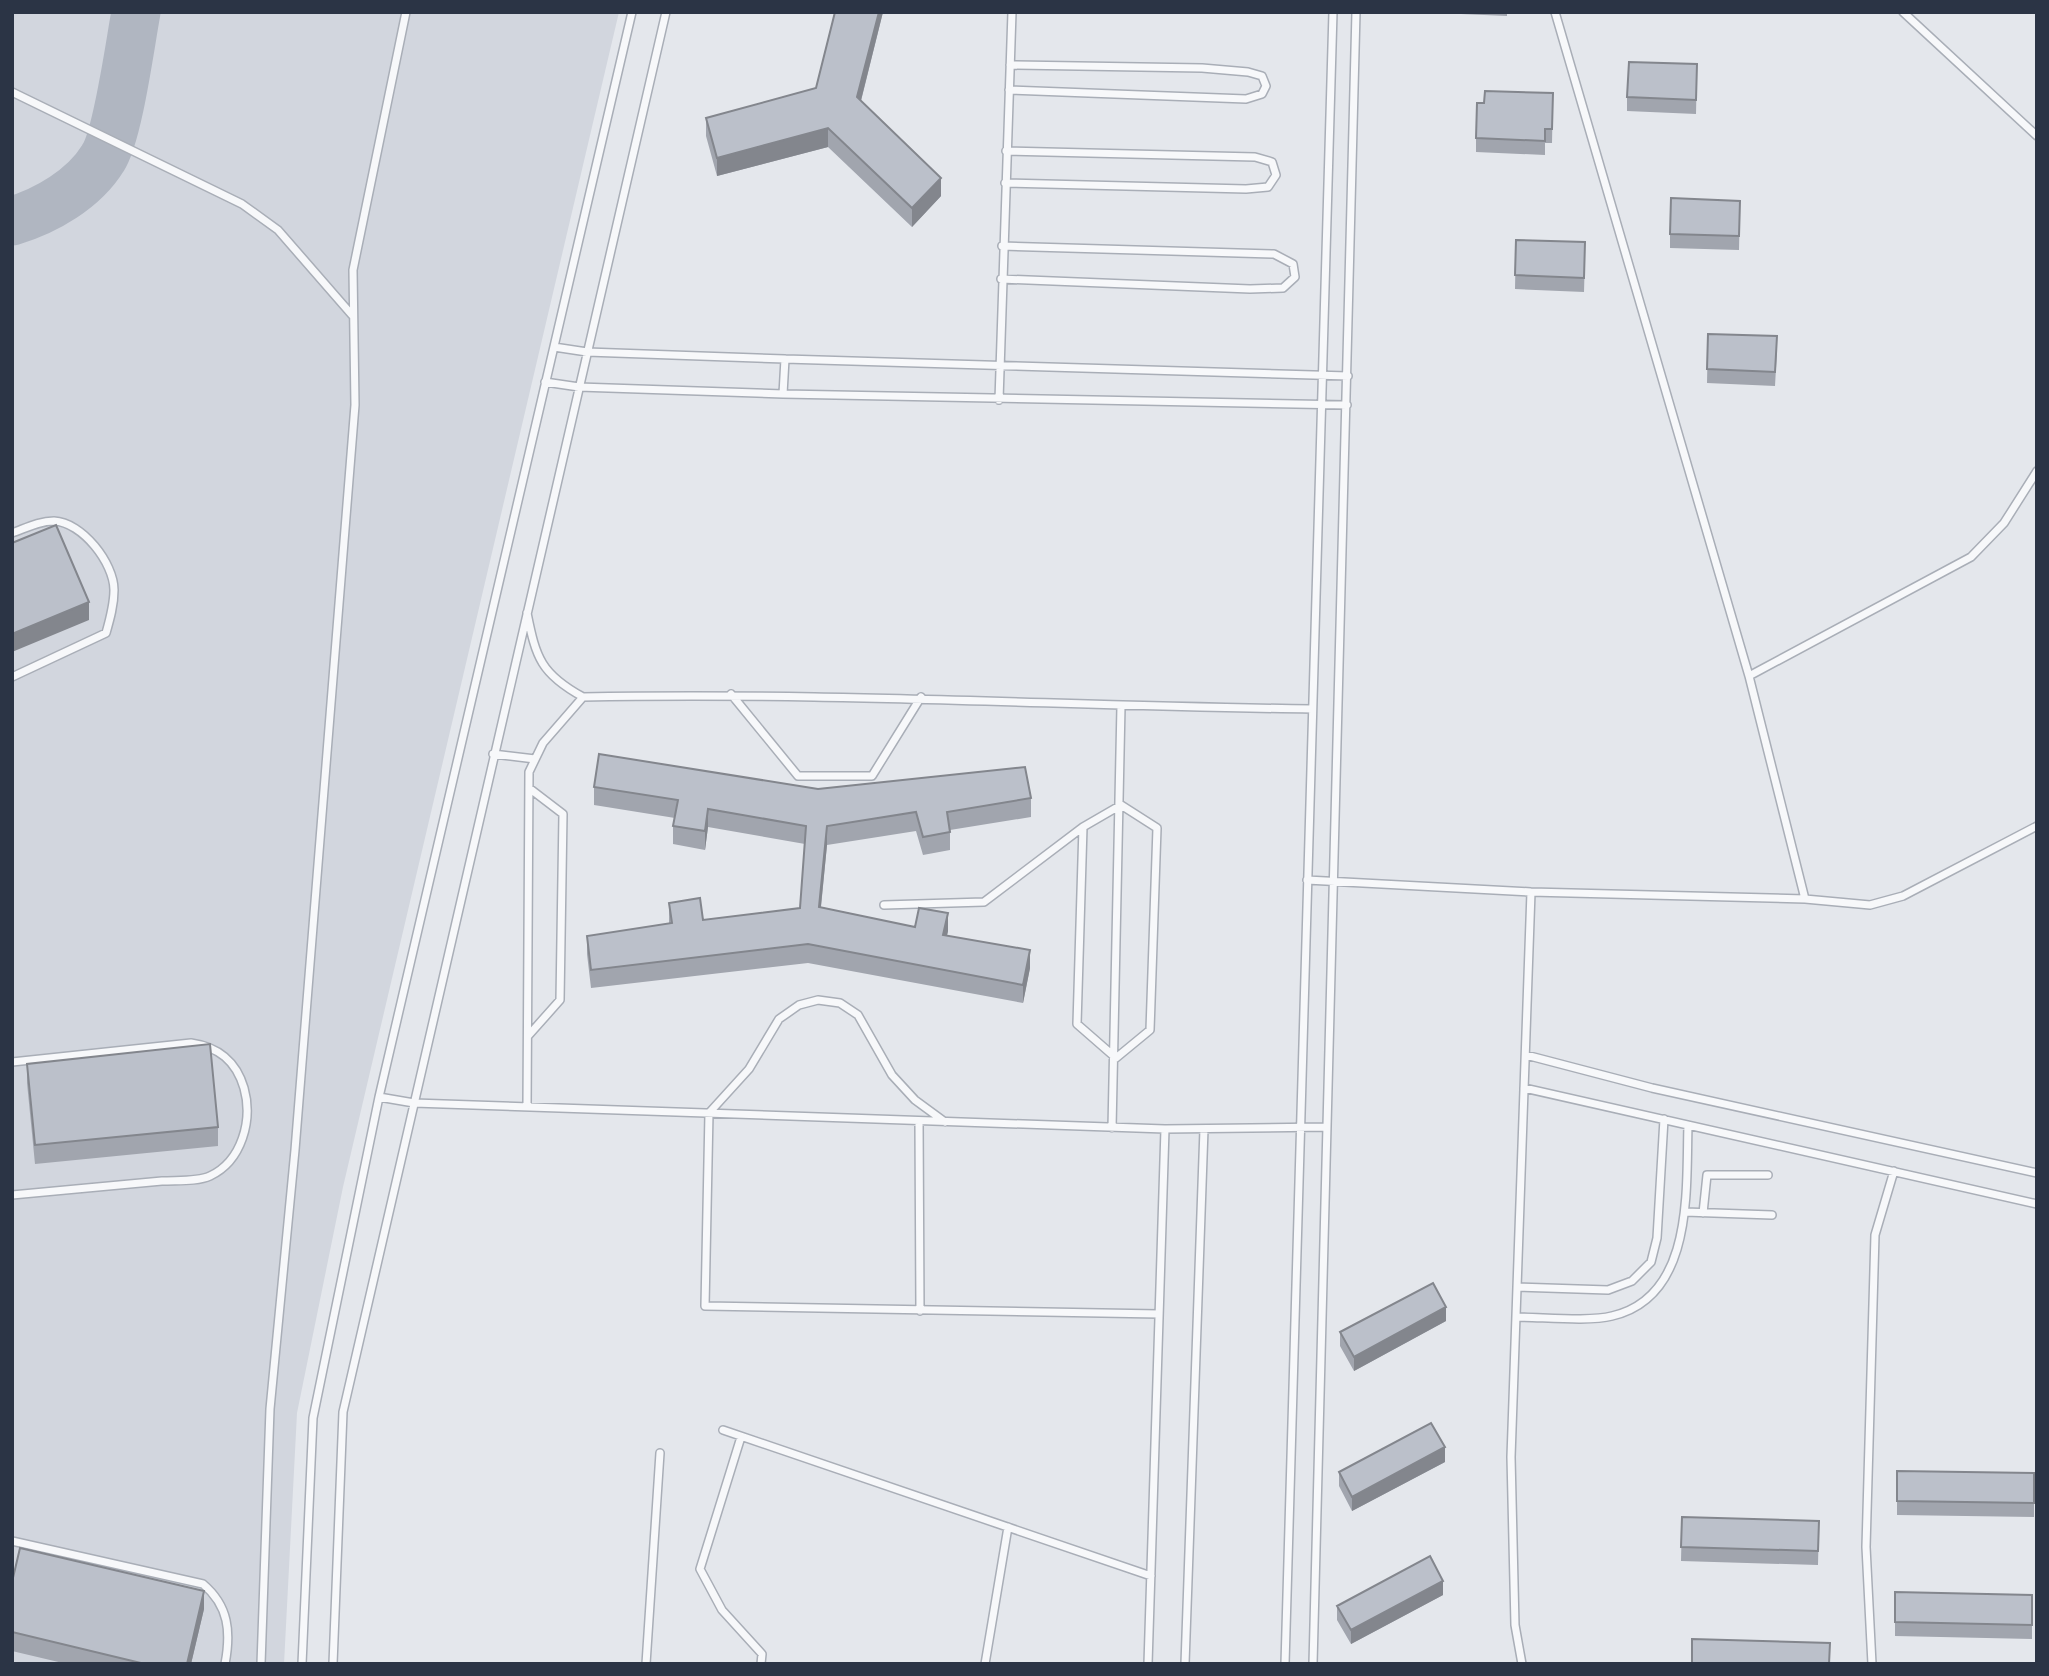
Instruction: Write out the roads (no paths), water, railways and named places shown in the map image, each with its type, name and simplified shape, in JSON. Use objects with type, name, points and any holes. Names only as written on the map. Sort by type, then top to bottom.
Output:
[{"type":"lane","points":[[261,1664],[270,1409],[295,1150],[355,405],[352,270],[406,12]]},
{"type":"lane","points":[[302,1664],[313,1418],[379,1097],[632,12]]},
{"type":"lane","points":[[333,1664],[343,1412],[666,12]]},
{"type":"lane","points":[[999,400],[1002,246],[1012,12]]},
{"type":"lane","points":[[1285,1664],[1333,12]]},
{"type":"lane","points":[[1313,1664],[1356,12]]},
{"type":"lane","points":[[1555,12],[1749,676],[1805,899]]},
{"type":"lane","points":[[1903,12],[2037,135]]},
{"type":"lane","points":[[1009,90],[1246,99],[1262,94],[1266,86],[1262,76],[1248,72],[1202,68],[1010,65]]},
{"type":"lane","points":[[12,92],[242,204],[278,230],[352,316]]},
{"type":"lane","points":[[1005,183],[1246,189],[1268,187],[1276,175],[1272,162],[1255,157],[1006,151]]},
{"type":"lane","points":[[1001,279],[1250,289],[1283,288],[1295,277],[1293,264],[1274,254],[1002,246]]},
{"type":"lane","points":[[554,347],[587,352],[1348,376]]},
{"type":"lane","points":[[783,394],[785,359]]},
{"type":"lane","points":[[545,382],[579,387],[783,394],[1347,405]]},
{"type":"lane","points":[[1749,676],[1971,556],[2004,523],[2037,471]]},
{"type":"lane","points":[[12,533],[34,524],[55,521],[76,527],[102,557],[114,588],[106,633],[12,677]]},
{"type":"lane","points":[[527,611],[534,651],[548,671],[565,687],[583,696],[731,694],[922,697],[1121,706],[1312,709]]},
{"type":"lane","points":[[731,694],[798,776],[872,776],[922,697]]},
{"type":"lane","points":[[527,1107],[529,772],[559,721],[583,696]]},
{"type":"lane","points":[[1112,1128],[1116,1058],[1121,706]]},
{"type":"lane","points":[[493,754],[535,759]]},
{"type":"lane","points":[[527,1036],[560,1000],[563,814],[529,788]]},
{"type":"lane","points":[[884,905],[984,902],[1083,827],[1121,805]]},
{"type":"lane","points":[[1116,1058],[1150,1030],[1157,828],[1121,805]]},
{"type":"lane","points":[[1307,880],[1531,891],[1805,899],[1870,905],[1903,896],[2037,826]]},
{"type":"lane","points":[[1083,827],[1077,1024],[1116,1058]]},
{"type":"lane","points":[[1522,1664],[1515,1626],[1512,1483],[1531,891]]},
{"type":"lane","points":[[945,1122],[915,1100],[892,1075],[858,1015],[840,1003],[818,1000],[799,1005],[779,1019],[749,1069],[709,1113],[705,1306],[1159,1314]]},
{"type":"lane","points":[[12,1062],[191,1043],[212,1046],[231,1061],[242,1081],[248,1102],[246,1127],[238,1151],[209,1177],[12,1195]]},
{"type":"lane","points":[[1526,1055],[1652,1088],[2037,1172]]},
{"type":"lane","points":[[1524,1088],[2037,1204]]},
{"type":"lane","points":[[379,1097],[414,1103],[1112,1128],[1204,1129],[1299,1125],[1327,1127]]},
{"type":"lane","points":[[1517,1287],[1608,1290],[1632,1281],[1651,1262],[1657,1238],[1664,1119]]},
{"type":"lane","points":[[919,1121],[920,1311]]},
{"type":"lane","points":[[1516,1317],[1612,1317],[1649,1299],[1668,1277],[1685,1212],[1688,1125]]},
{"type":"lane","points":[[1148,1664],[1165,1129]]},
{"type":"lane","points":[[1185,1664],[1204,1129]]},
{"type":"lane","points":[[1872,1664],[1866,1547],[1875,1235],[1894,1171]]},
{"type":"lane","points":[[1703,1213],[1707,1175],[1768,1175]]},
{"type":"lane","points":[[1685,1212],[1772,1215]]},
{"type":"lane","points":[[723,1430],[1151,1576]]},
{"type":"lane","points":[[741,1437],[700,1569],[722,1610],[762,1654],[761,1664]]},
{"type":"lane","points":[[646,1664],[660,1453]]},
{"type":"lane","points":[[985,1664],[1008,1527]]},
{"type":"lane","points":[[12,1541],[203,1584],[219,1598],[228,1631],[225,1664]]}]
